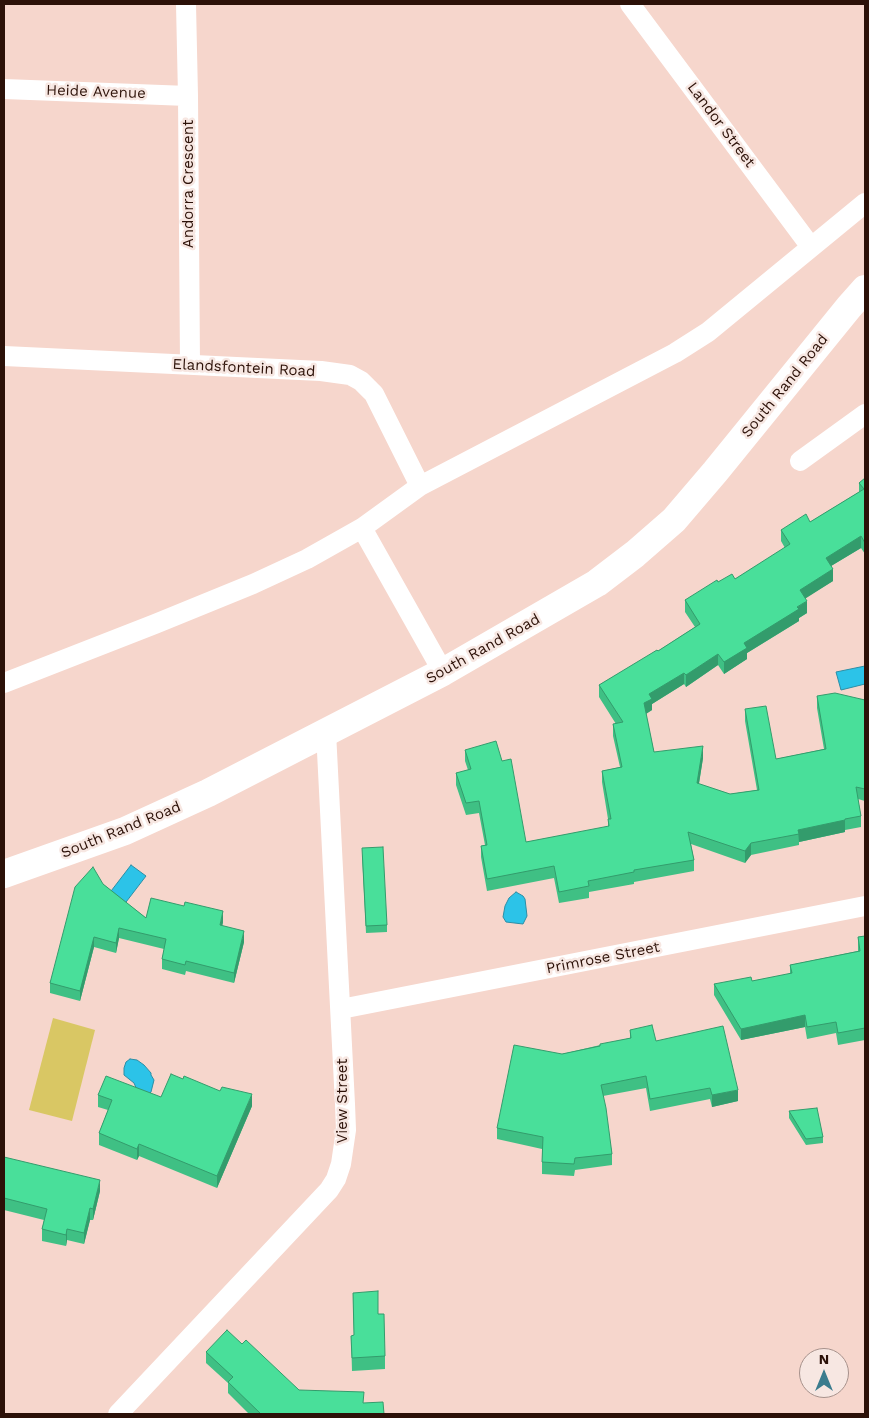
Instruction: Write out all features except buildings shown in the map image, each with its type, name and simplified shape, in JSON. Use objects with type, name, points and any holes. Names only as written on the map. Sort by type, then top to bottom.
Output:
[{"type":"main road","name":"South Rand Road","points":[[4,874],[125,831],[208,793],[444,672],[597,583],[635,554],[674,520],[865,289]]},
{"type":"street","name":"Andorra Crescent","points":[[186,4],[190,365]]},
{"type":"street","name":"Landor Street","points":[[630,4],[811,247]]},
{"type":"street","name":"Heide Avenue","points":[[4,88],[188,96]]},
{"type":"street","points":[[4,683],[253,584],[307,559],[362,528],[420,486],[675,353],[708,332],[865,203]]},
{"type":"street","name":"Elandsfontein Road","points":[[4,356],[321,371],[350,375],[361,381],[374,394],[420,486]]},
{"type":"street","points":[[800,460],[865,414]]},
{"type":"street","points":[[362,528],[444,672]]},
{"type":"street","name":"View Street","points":[[118,1414],[329,1190],[336,1179],[341,1164],[346,1130],[326,732]]},
{"type":"street","name":"Primrose Street","points":[[341,1009],[865,906]]},
{"type":"shaded area","points":[[53,1018],[95,1030],[72,1121],[29,1110]]},
{"type":"water","points":[[865,666],[865,684],[841,690],[836,672]]},
{"type":"water","points":[[131,865],[146,876],[123,906],[108,895]]},
{"type":"water","points":[[516,892],[525,899],[527,916],[523,924],[506,922],[503,917],[509,898]]},
{"type":"water","points":[[130,1059],[137,1060],[151,1073],[154,1080],[149,1094],[137,1090],[134,1083],[124,1075],[126,1062]]}]
